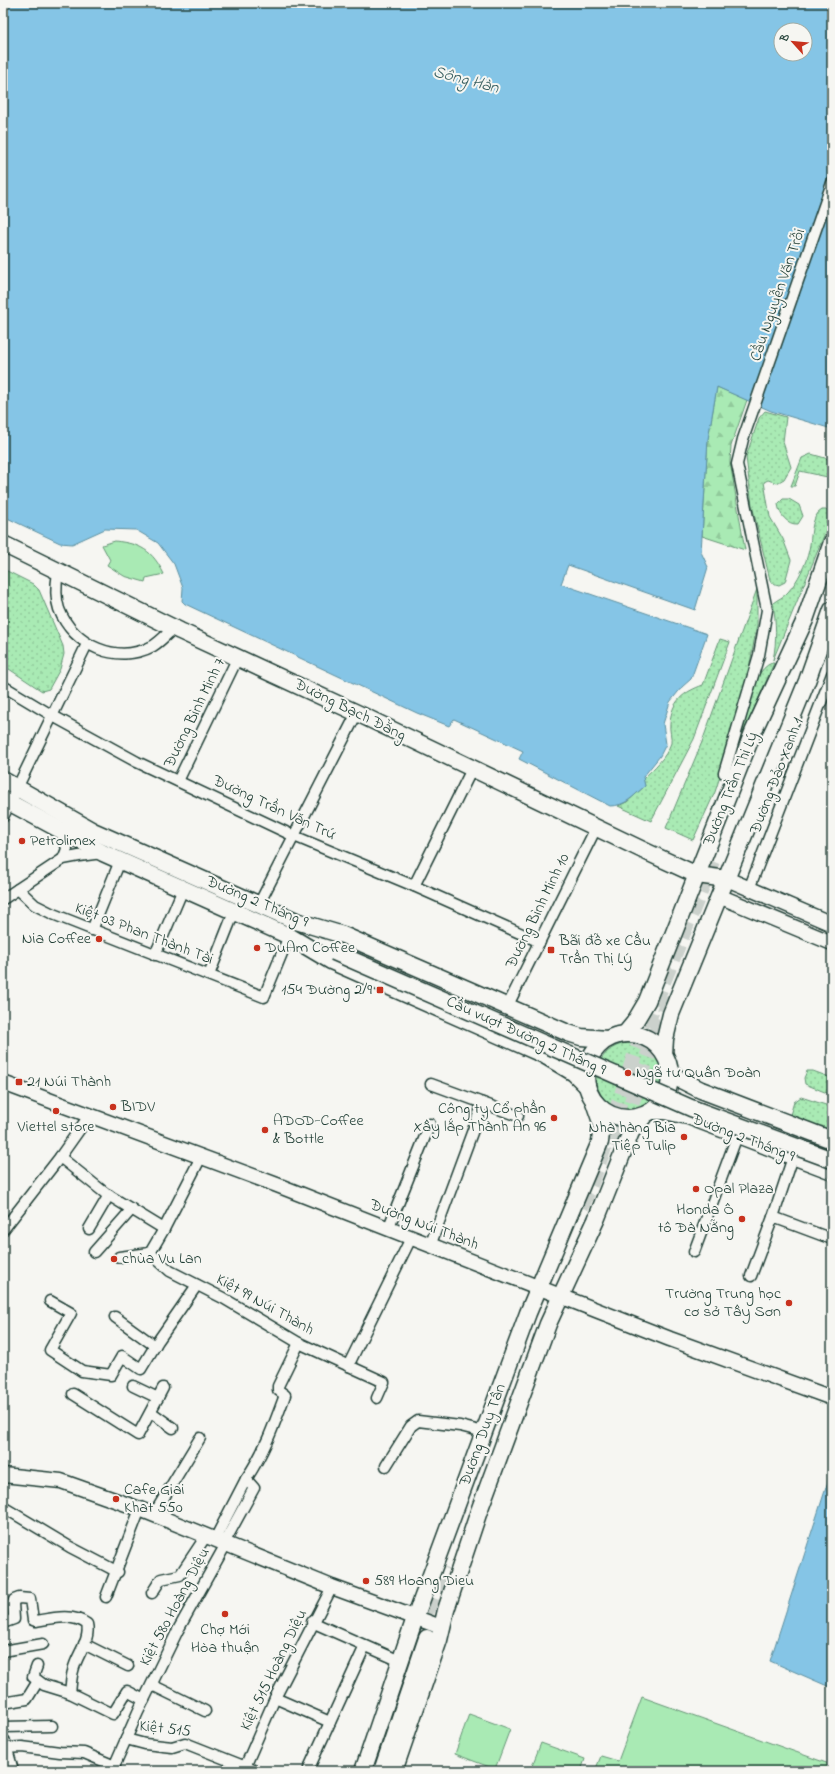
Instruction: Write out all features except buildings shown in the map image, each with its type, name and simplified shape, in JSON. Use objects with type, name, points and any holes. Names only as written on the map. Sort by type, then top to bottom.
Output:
[{"type":"main road","name":"Đường Trần Thị Lý","points":[[625,1034],[634,1023],[647,1001],[754,730],[805,620],[832,542]]},
{"type":"main road","name":"Đường Bạch Đằng","points":[[3,544],[174,628],[357,713],[697,875]]},
{"type":"main road","points":[[720,868],[798,677],[829,617]]},
{"type":"main road","points":[[664,1054],[667,1026],[719,896],[720,868],[789,674],[805,620]]},
{"type":"main road","name":"Đường 2 Tháng 9","points":[[3,780],[10,797],[62,831],[103,853],[289,936],[331,962],[544,1055],[574,1073],[586,1086]]},
{"type":"main road","name":"Đường 2 Tháng 9","points":[[10,797],[93,831],[296,921],[343,935],[507,1007],[581,1037],[608,1039]]},
{"type":"main road","points":[[720,868],[697,875],[719,896],[832,942]]},
{"type":"main road","points":[[720,868],[749,889],[832,924]]},
{"type":"main road","name":"Cầu vượt Đường 2 Tháng 9","points":[[296,921],[336,948],[691,1108],[832,1160]]},
{"type":"main road","name":"Cầu vượt Đường 2 Tháng 9","points":[[289,936],[336,948],[634,1074],[732,1113],[832,1150]]},
{"type":"main road","points":[[664,959],[689,968]]},
{"type":"main road","points":[[625,1034],[634,1034],[647,1039],[658,1047],[664,1054],[670,1071],[670,1081],[664,1098],[648,1113],[626,1119],[608,1114],[594,1102],[586,1086],[586,1072],[589,1059],[600,1044],[608,1039],[625,1034]]},
{"type":"main road","name":"Đường 2 Tháng 9","points":[[670,1071],[679,1079],[701,1090],[832,1140]]},
{"type":"main road","name":"Đường Núi Thành","points":[[3,1083],[277,1185],[560,1297],[832,1398]]},
{"type":"main road","name":"Đường Duy Tân","points":[[363,1771],[415,1618],[471,1466],[538,1288],[579,1194],[602,1133],[601,1117],[594,1102]]},
{"type":"main road","name":"Đường 2 Tháng 9","points":[[648,1113],[664,1111],[688,1116],[737,1136],[832,1171]]},
{"type":"main road","name":"Đường Duy Tân","points":[[394,1771],[493,1474],[548,1324],[602,1204],[631,1132],[648,1113]]},
{"type":"main road","points":[[579,1194],[602,1204]]},
{"type":"main road","points":[[471,1466],[493,1474]]},
{"type":"main road","points":[[3,1474],[60,1481],[154,1514],[332,1587],[441,1627]]},
{"type":"main road","points":[[372,1771],[422,1637],[382,1771]]},
{"type":"main road","points":[[4,1745],[13,1771]]},
{"type":"street","name":"Cầu Nguyễn Văn Trỗi","points":[[724,773],[759,656],[767,610],[738,464],[743,439],[832,183]]},
{"type":"street","points":[[58,572],[56,596],[63,618],[70,628],[87,644],[100,650],[127,654],[153,646],[174,628]]},
{"type":"street","points":[[3,817],[10,797],[53,716],[87,644]]},
{"type":"street","name":"Đường Bình Minh 7","points":[[178,781],[238,657]]},
{"type":"street","name":"Đường Đảo Xanh 1","points":[[749,889],[832,674]]},
{"type":"street","name":"Đường Trần Văn Trứ","points":[[3,686],[53,716],[137,762],[294,836],[414,886],[540,942]]},
{"type":"street","points":[[259,904],[357,713]]},
{"type":"street","points":[[414,886],[472,769]]},
{"type":"street","name":"Đường Bình Minh 10","points":[[507,1007],[596,828]]},
{"type":"street","points":[[62,831],[66,849],[63,859]]},
{"type":"street","points":[[3,899],[63,859],[103,853]]},
{"type":"street","points":[[92,930],[120,861]]},
{"type":"street","name":"Kiệt 03 Phan Thành Tài","points":[[18,889],[35,905],[92,930],[264,997],[289,936]]},
{"type":"street","name":"Đường 2 Tháng 9","points":[[155,955],[183,889]]},
{"type":"street","points":[[209,975],[234,912]]},
{"type":"street","points":[[431,1084],[518,1116]]},
{"type":"street","points":[[430,1246],[483,1103]]},
{"type":"street","points":[[3,1230],[60,1157],[89,1116]]},
{"type":"street","points":[[388,1229],[430,1124]]},
{"type":"street","points":[[694,1252],[737,1136]]},
{"type":"street","points":[[60,1157],[109,1195],[164,1229]]},
{"type":"street","points":[[119,1257],[150,1253],[201,1157]]},
{"type":"street","points":[[751,1276],[793,1157]]},
{"type":"street","points":[[89,1229],[109,1195]]},
{"type":"street","points":[[94,1252],[132,1209]]},
{"type":"street","points":[[773,1217],[832,1239]]},
{"type":"street","points":[[348,1366],[411,1238]]},
{"type":"street","name":"Kiệt 99 Núi Thành","points":[[150,1253],[170,1271],[299,1343],[384,1382],[377,1398]]},
{"type":"street","points":[[50,1301],[71,1313],[50,1350],[82,1371],[111,1375],[122,1356],[141,1368],[197,1285]]},
{"type":"street","points":[[115,1317],[155,1346]]},
{"type":"street","points":[[152,1593],[161,1579],[180,1575],[218,1540],[254,1488],[246,1479],[261,1456],[275,1423],[285,1395],[278,1390],[278,1386],[299,1343]]},
{"type":"street","points":[[133,1386],[158,1398]]},
{"type":"street","points":[[73,1394],[138,1436],[163,1388]]},
{"type":"street","points":[[151,1412],[173,1428]]},
{"type":"street","points":[[386,1466],[411,1426],[418,1421],[460,1426],[484,1432]]},
{"type":"street","points":[[154,1514],[200,1438]]},
{"type":"street","points":[[3,1507],[70,1547],[118,1572]]},
{"type":"street","points":[[106,1598],[118,1572],[140,1509]]},
{"type":"street","name":"Kiệt 580 Hoàng Diệu","points":[[113,1769],[218,1540]]},
{"type":"street","name":"Kiệt 515 Hoàng Diệu","points":[[242,1769],[312,1622],[332,1587]]},
{"type":"street","points":[[3,1623],[14,1619],[13,1603],[14,1600],[19,1598],[30,1599],[33,1620],[36,1621],[71,1617],[82,1620],[87,1624],[88,1629],[84,1644],[73,1670],[70,1693]]},
{"type":"street","points":[[312,1622],[400,1661]]},
{"type":"street","points":[[3,1651],[43,1644]]},
{"type":"street","points":[[84,1644],[128,1666]]},
{"type":"street","points":[[309,1768],[365,1646]]},
{"type":"street","points":[[37,1666],[33,1677],[44,1685],[70,1693],[113,1714],[127,1691],[144,1700]]},
{"type":"street","points":[[3,1703],[27,1699],[38,1681]]},
{"type":"street","points":[[152,1685],[205,1711]]},
{"type":"street","points":[[275,1698],[330,1722]]},
{"type":"street","points":[[3,1727],[52,1726]]},
{"type":"street","name":"Kiệt 515","points":[[126,1739],[145,1744],[172,1747],[185,1743],[242,1769],[256,1771]]},
{"type":"street","points":[[4,1745],[60,1752],[84,1752],[113,1769]]},
{"type":"green space","points":[[717,387],[747,400],[731,446],[730,462],[745,550],[702,536],[708,439]]},
{"type":"green space","points":[[765,411],[786,417],[783,442],[791,467],[784,479],[777,483],[768,480],[764,482],[770,517],[783,539],[791,560],[785,582],[779,585],[772,583],[770,580],[752,505],[746,457],[759,418]]},
{"type":"green space","points":[[811,454],[832,460],[832,478],[800,471],[795,486],[791,486],[802,458]]},
{"type":"green space","points":[[783,499],[789,499],[799,505],[803,516],[798,524],[790,523],[782,515],[778,504]]},
{"type":"green space","points":[[822,510],[832,510],[832,516],[773,660],[776,632],[773,603],[783,597],[792,588],[801,572],[809,550],[813,522],[818,513]]},
{"type":"green space","points":[[115,541],[139,546],[145,550],[155,559],[164,574],[146,578],[145,582],[124,576],[107,565],[110,560],[102,545]]},
{"type":"green space","points":[[3,569],[33,584],[39,590],[63,646],[64,654],[60,669],[49,689],[42,691],[3,665]]},
{"type":"green space","points":[[757,589],[757,625],[745,691],[715,792],[693,840],[666,828],[702,742]]},
{"type":"green space","points":[[720,639],[730,642],[694,739],[651,821],[618,806],[627,802],[645,786],[643,779],[666,753],[671,743],[670,726],[673,709],[684,694],[703,685]]},
{"type":"green space","points":[[774,663],[731,762],[745,707],[751,692],[757,678],[764,668]]},
{"type":"green space","points":[[630,1043],[643,1046],[654,1053],[661,1064],[664,1077],[661,1090],[654,1101],[643,1108],[630,1111],[617,1108],[606,1101],[599,1090],[596,1077],[599,1064],[606,1053],[617,1046]]},
{"type":"green space","points":[[807,1071],[813,1071],[832,1078],[832,1095],[805,1084],[804,1078]]},
{"type":"green space","points":[[801,1097],[832,1107],[832,1131],[790,1115],[794,1102]]},
{"type":"green space","points":[[642,1697],[832,1765],[832,1771],[595,1771],[601,1756],[618,1761]]},
{"type":"green space","points":[[469,1714],[510,1729],[495,1769],[455,1754]]},
{"type":"green space","points":[[541,1743],[585,1759],[581,1771],[530,1771]]},
{"type":"water","name":"Sông Hàn","points":[[3,3],[832,3],[832,429],[771,411],[717,387],[708,439],[701,552],[708,567],[695,610],[568,565],[561,584],[707,634],[691,679],[682,687],[670,702],[663,724],[666,744],[660,756],[643,777],[645,786],[633,797],[616,806],[610,806],[519,759],[523,751],[454,719],[449,726],[417,713],[185,604],[182,601],[183,588],[174,564],[158,543],[136,530],[105,529],[72,544],[60,543],[3,516]]},
{"type":"water","points":[[832,1469],[832,1688],[770,1661]]},
{"type":"tunnel","points":[[581,1207],[604,1146],[639,1044],[712,861]]},
{"type":"tunnel","points":[[617,1148],[639,1080],[670,995]]},
{"type":"tunnel","points":[[418,1635],[443,1566]]},
{"type":"place","name":"Petrolimex","points":[[22,841]]},
{"type":"place","name":"Nia Coffee","points":[[99,939]]},
{"type":"place","name":"DuAm Coffee","points":[[257,948]]},
{"type":"place","name":"Bãi đỗ xe Cầu Trần Thị Lý","points":[[551,950]]},
{"type":"place","name":"154 Đường 2/9","points":[[380,990]]},
{"type":"place","name":"Ngã tư Quân Đoàn","points":[[628,1073]]},
{"type":"place","name":"21 Núi Thành","points":[[19,1082]]},
{"type":"place","name":"BIDV","points":[[113,1107]]},
{"type":"place","name":"Viettel store","points":[[56,1111]]},
{"type":"place","name":"Công ty Cổ phần Xây lắp Thành An 96","points":[[554,1118]]},
{"type":"place","name":"ADOD-Coffee & Bottle","points":[[265,1130]]},
{"type":"place","name":"Nhà hàng Bia Tiệp Tulip","points":[[684,1137]]},
{"type":"place","name":"Opal Plaza","points":[[696,1189]]},
{"type":"place","name":"Honda Ô tô Đà Nẵng","points":[[742,1219]]},
{"type":"place","name":"chùa Vu Lan","points":[[114,1259]]},
{"type":"place","name":"Trường Trung học cơ sở Tây Sơn","points":[[789,1303]]},
{"type":"place","name":"Cafe Giai Khat 550","points":[[116,1499]]},
{"type":"place","name":"589 Hoang Dieu","points":[[366,1581]]},
{"type":"place","name":"Chợ Mới Hòa thuận","points":[[225,1614]]}]
